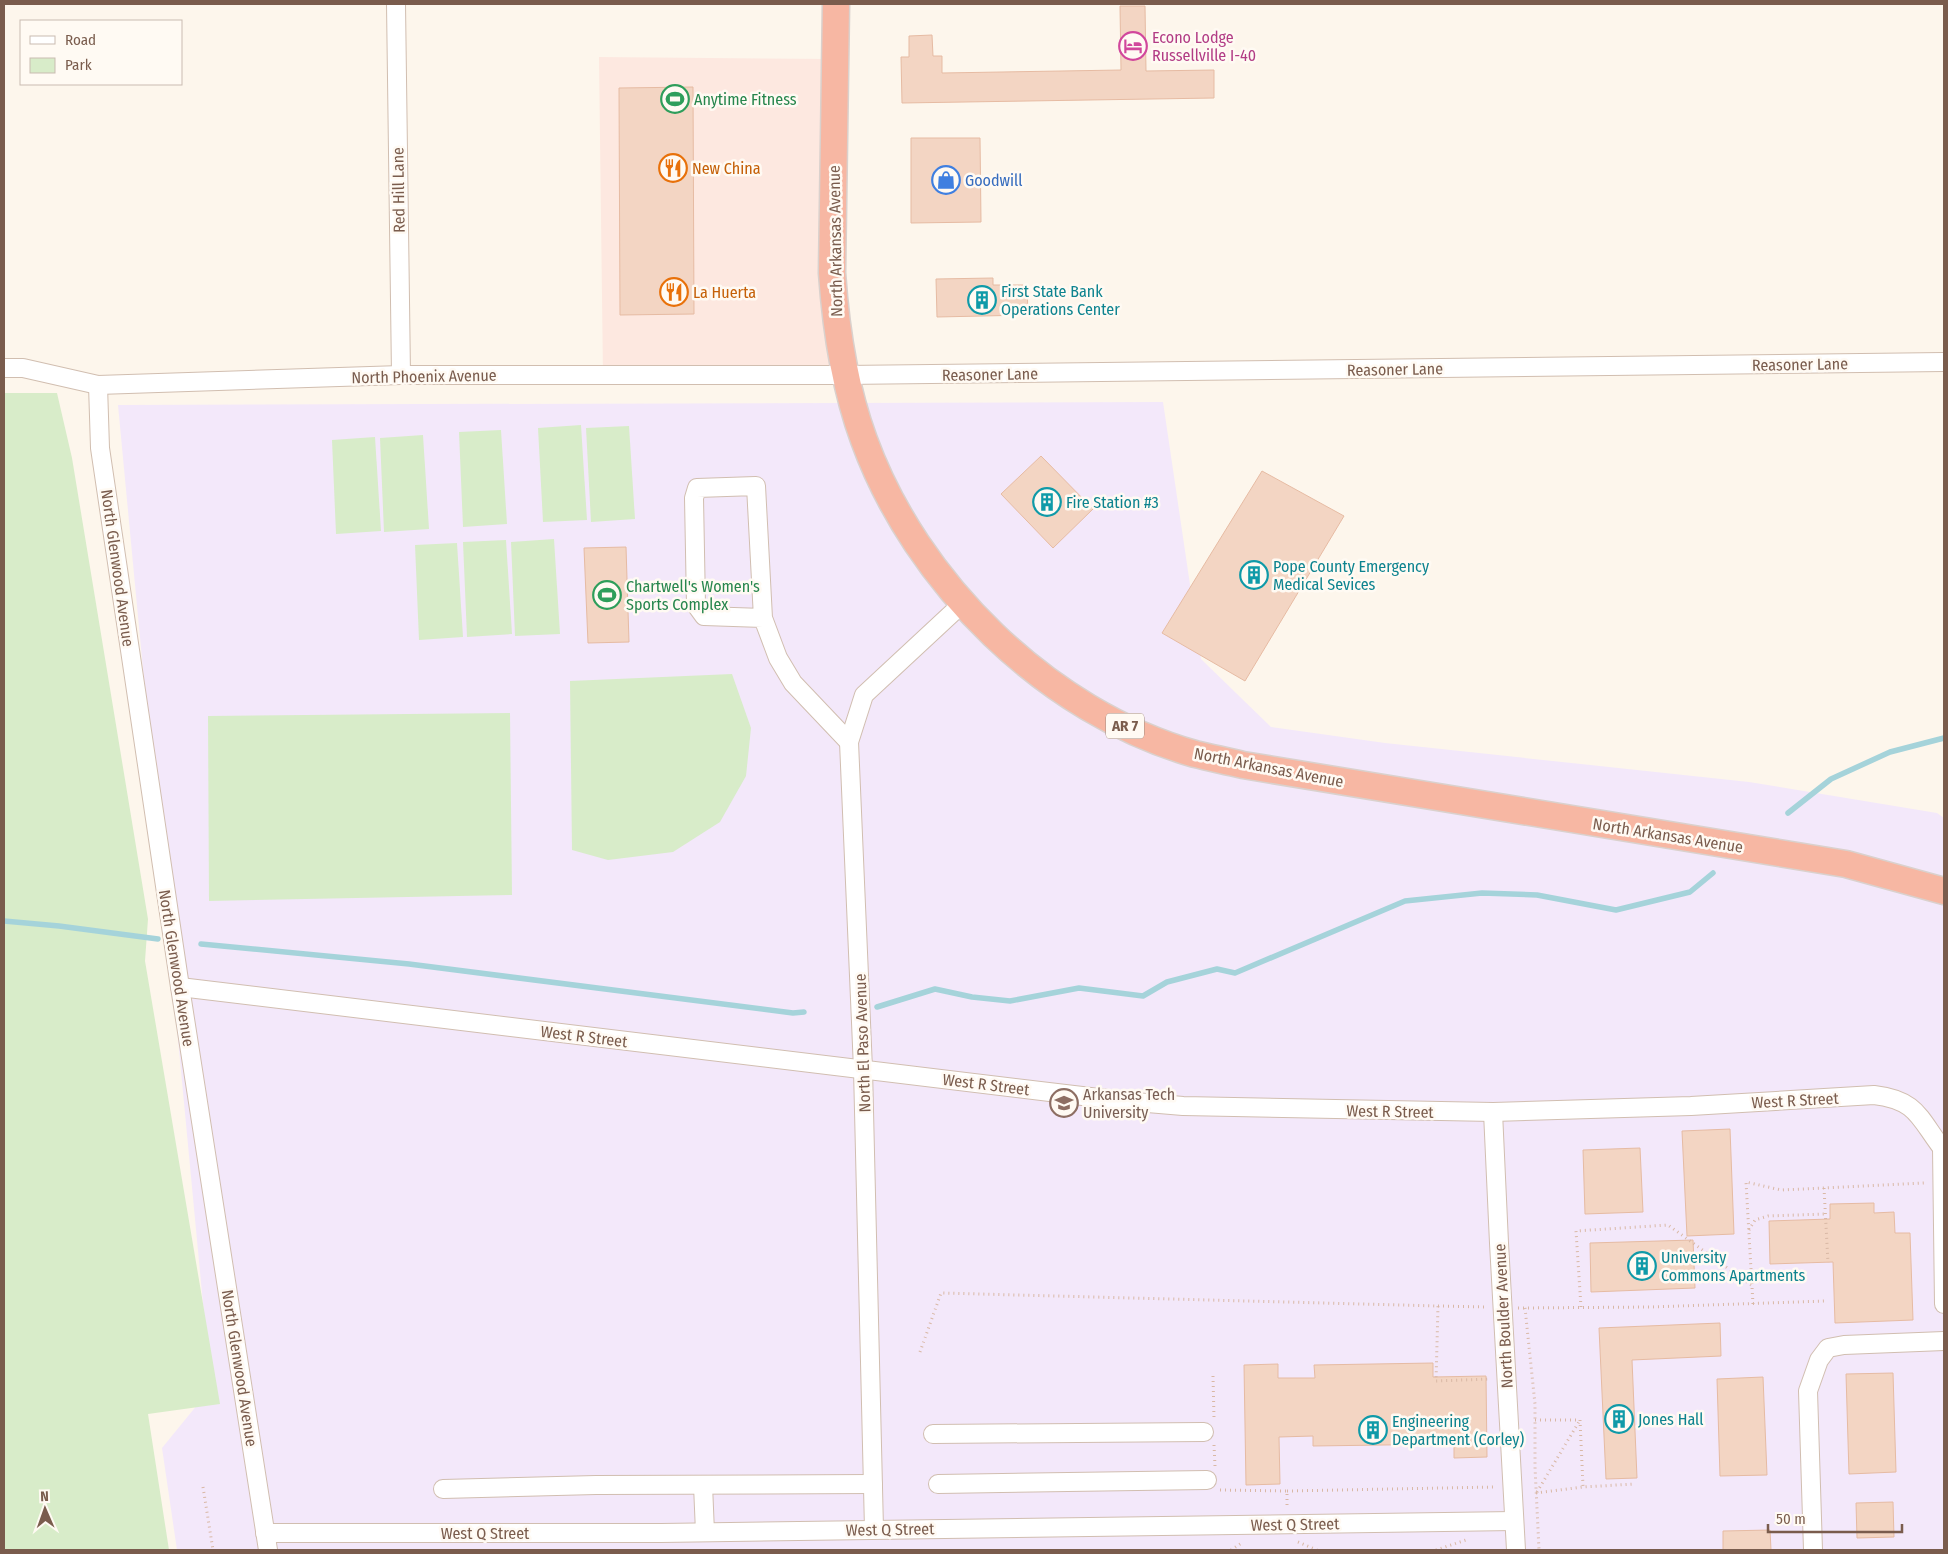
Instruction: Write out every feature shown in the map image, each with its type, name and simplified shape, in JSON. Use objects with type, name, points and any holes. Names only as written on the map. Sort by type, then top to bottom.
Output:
[{"type":"highway","name":"North Arkansas Avenue","points":[[836,4],[832,273],[835,316],[845,375],[864,440],[900,518],[924,554],[963,603],[1009,650],[1042,676],[1078,700],[1115,721],[1154,739],[1194,754],[1243,765],[1846,864],[1944,891]]},
{"type":"street","name":"Red Hill Lane","points":[[396,4],[401,375]]},
{"type":"street","name":"Reasoner Lane","points":[[845,375],[1944,362]]},
{"type":"street","name":"North Phoenix Avenue","points":[[4,368],[23,368],[98,385],[401,375],[845,375]]},
{"type":"street","name":"North Glenwood Avenue","points":[[98,385],[100,448],[180,987],[268,1550]]},
{"type":"street","points":[[763,618],[704,616],[696,605],[694,498],[697,488],[756,486],[763,618],[778,658],[794,683],[849,742]]},
{"type":"street","name":"North El Paso Avenue","points":[[874,1530],[863,1070],[849,742],[864,695],[963,603]]},
{"type":"street","name":"West R Street","points":[[180,987],[1124,1101],[1183,1106],[1493,1112],[1691,1106],[1874,1095],[1888,1096],[1914,1109],[1942,1148],[1942,1182]]},
{"type":"street","name":"North Boulder Avenue","points":[[1493,1112],[1516,1550]]},
{"type":"street","points":[[1942,1182],[1944,1304]]},
{"type":"street","points":[[1813,1550],[1808,1391],[1819,1360],[1828,1348],[1844,1345],[1944,1340]]},
{"type":"street","points":[[933,1434],[1211,1433]]},
{"type":"street","points":[[938,1484],[1213,1480]]},
{"type":"street","points":[[444,1489],[596,1485],[873,1484]]},
{"type":"street","points":[[703,1485],[705,1532]]},
{"type":"street","name":"West Q Street","points":[[265,1533],[705,1532],[1514,1521]]},
{"type":"path","points":[[1753,1304],[1746,1182],[1781,1190],[1942,1182]]},
{"type":"path","points":[[1824,1188],[1828,1263]]},
{"type":"path","points":[[1749,1230],[1755,1220],[1768,1216],[1825,1214]]},
{"type":"path","points":[[1581,1308],[1576,1231],[1668,1225],[1752,1285]]},
{"type":"path","points":[[920,1352],[941,1293],[1525,1308],[1826,1301]]},
{"type":"path","points":[[1438,1306],[1436,1381],[1491,1379]]},
{"type":"path","points":[[1525,1308],[1535,1420],[1539,1550]]},
{"type":"path","points":[[1213,1376],[1211,1433],[1213,1480],[1287,1491],[1495,1488],[1494,1478]]},
{"type":"path","points":[[1535,1420],[1580,1420]]},
{"type":"path","points":[[1580,1420],[1582,1487]]},
{"type":"path","points":[[1536,1493],[1580,1420]]},
{"type":"path","points":[[1536,1493],[1582,1487],[1636,1484]]},
{"type":"path","points":[[203,1487],[213,1550]]},
{"type":"path","points":[[1231,1550],[1287,1514],[1287,1491]]},
{"type":"shaded area","points":[[599,57],[835,59],[845,375],[603,375]]},
{"type":"shaded area","name":"Arkansas Tech University","points":[[1163,402],[1201,659],[1271,727],[1385,743],[1749,782],[1937,813],[1944,818],[1944,1550],[177,1550],[162,1448],[211,1388],[118,405]]},
{"type":"green space","points":[[4,393],[57,393],[72,458],[148,919],[145,961],[220,1404],[148,1414],[169,1550],[4,1550]]},
{"type":"green space","points":[[581,425],[587,520],[543,522],[538,428]]},
{"type":"green space","points":[[629,426],[635,519],[591,522],[586,428]]},
{"type":"green space","points":[[501,430],[507,524],[463,527],[459,432]]},
{"type":"green space","points":[[423,435],[429,529],[384,532],[380,438]]},
{"type":"green space","points":[[375,437],[381,531],[336,534],[332,440]]},
{"type":"green space","points":[[554,539],[560,634],[515,636],[511,542]]},
{"type":"green space","points":[[506,540],[512,634],[467,637],[463,542]]},
{"type":"green space","points":[[457,543],[463,637],[419,640],[415,545]]},
{"type":"green space","points":[[732,674],[751,728],[746,776],[720,822],[673,852],[608,860],[572,850],[570,681]]},
{"type":"green space","points":[[510,713],[512,895],[209,901],[208,716]]},
{"type":"building","name":"Econo Lodge Russellville I-40","points":[[1120,6],[1145,6],[1146,71],[1214,70],[1214,98],[902,103],[901,57],[909,57],[909,36],[932,35],[933,56],[942,56],[942,73],[1121,70]]},
{"type":"building","points":[[693,87],[694,314],[620,315],[619,88]]},
{"type":"building","name":"Goodwill","points":[[911,138],[980,138],[981,222],[911,223]]},
{"type":"building","name":"First State Bank Operations Center","points":[[993,278],[993,285],[1027,285],[1028,315],[937,317],[936,279]]},
{"type":"building","name":"Fire Station #3","points":[[1041,456],[1093,509],[1053,548],[1001,494]]},
{"type":"building","name":"Pope County Emergency Medical Sevices","points":[[1262,471],[1344,516],[1245,681],[1162,633]]},
{"type":"building","name":"Chartwell's Women's Sports Complex","points":[[626,547],[629,642],[588,643],[584,548]]},
{"type":"building","name":"University Commons Apartments","points":[[1730,1129],[1734,1234],[1687,1236],[1682,1131]]},
{"type":"building","name":"University Commons Apartments","points":[[1640,1148],[1643,1212],[1585,1214],[1583,1150]]},
{"type":"building","points":[[1874,1203],[1874,1213],[1894,1212],[1895,1233],[1910,1233],[1913,1320],[1835,1323],[1833,1262],[1770,1264],[1769,1221],[1830,1219],[1830,1204]]},
{"type":"building","name":"University Commons Apartments","points":[[1693,1240],[1695,1288],[1591,1292],[1590,1243]]},
{"type":"building","name":"Jones Hall","points":[[1720,1323],[1721,1356],[1632,1360],[1637,1478],[1606,1479],[1599,1328]]},
{"type":"building","name":"Engineering Department (Corley)","points":[[1433,1363],[1433,1377],[1486,1376],[1487,1457],[1454,1458],[1454,1444],[1313,1446],[1313,1436],[1279,1437],[1280,1484],[1246,1485],[1244,1365],[1278,1364],[1278,1378],[1315,1378],[1314,1365]]},
{"type":"building","points":[[1893,1373],[1896,1472],[1849,1474],[1846,1374]]},
{"type":"building","points":[[1763,1377],[1767,1475],[1720,1476],[1717,1379]]},
{"type":"building","points":[[1893,1502],[1894,1537],[1857,1538],[1856,1503]]},
{"type":"building","points":[[1770,1530],[1771,1550],[1723,1550],[1723,1531]]},
{"type":"waterway","points":[[1788,813],[1831,779],[1890,752],[1944,738]]},
{"type":"waterway","points":[[877,1007],[935,989],[972,997],[1010,1001],[1079,988],[1143,996],[1167,982],[1217,969],[1235,973],[1405,901],[1482,893],[1537,895],[1616,910],[1690,892],[1713,873]]},
{"type":"waterway","points":[[4,921],[158,939]]},
{"type":"waterway","points":[[201,944],[409,964],[793,1013],[804,1012]]},
{"type":"place","name":"Econo Lodge Russellville I-40","points":[[1133,46]]},
{"type":"place","name":"Anytime Fitness","points":[[675,99]]},
{"type":"place","name":"New China","points":[[673,168]]},
{"type":"place","name":"Goodwill","points":[[946,180]]},
{"type":"place","name":"La Huerta","points":[[674,292]]},
{"type":"place","name":"First State Bank Operations Center","points":[[982,300]]},
{"type":"place","name":"Fire Station #3","points":[[1047,502]]},
{"type":"place","name":"Pope County Emergency Medical Sevices","points":[[1254,575]]},
{"type":"place","name":"Chartwell's Women's Sports Complex","points":[[607,595]]},
{"type":"place","name":"Arkansas Tech University","points":[[1064,1103]]},
{"type":"place","name":"University Commons Apartments","points":[[1642,1266]]},
{"type":"place","name":"Jones Hall","points":[[1619,1419]]},
{"type":"place","name":"Engineering Department (Corley)","points":[[1373,1430]]}]
